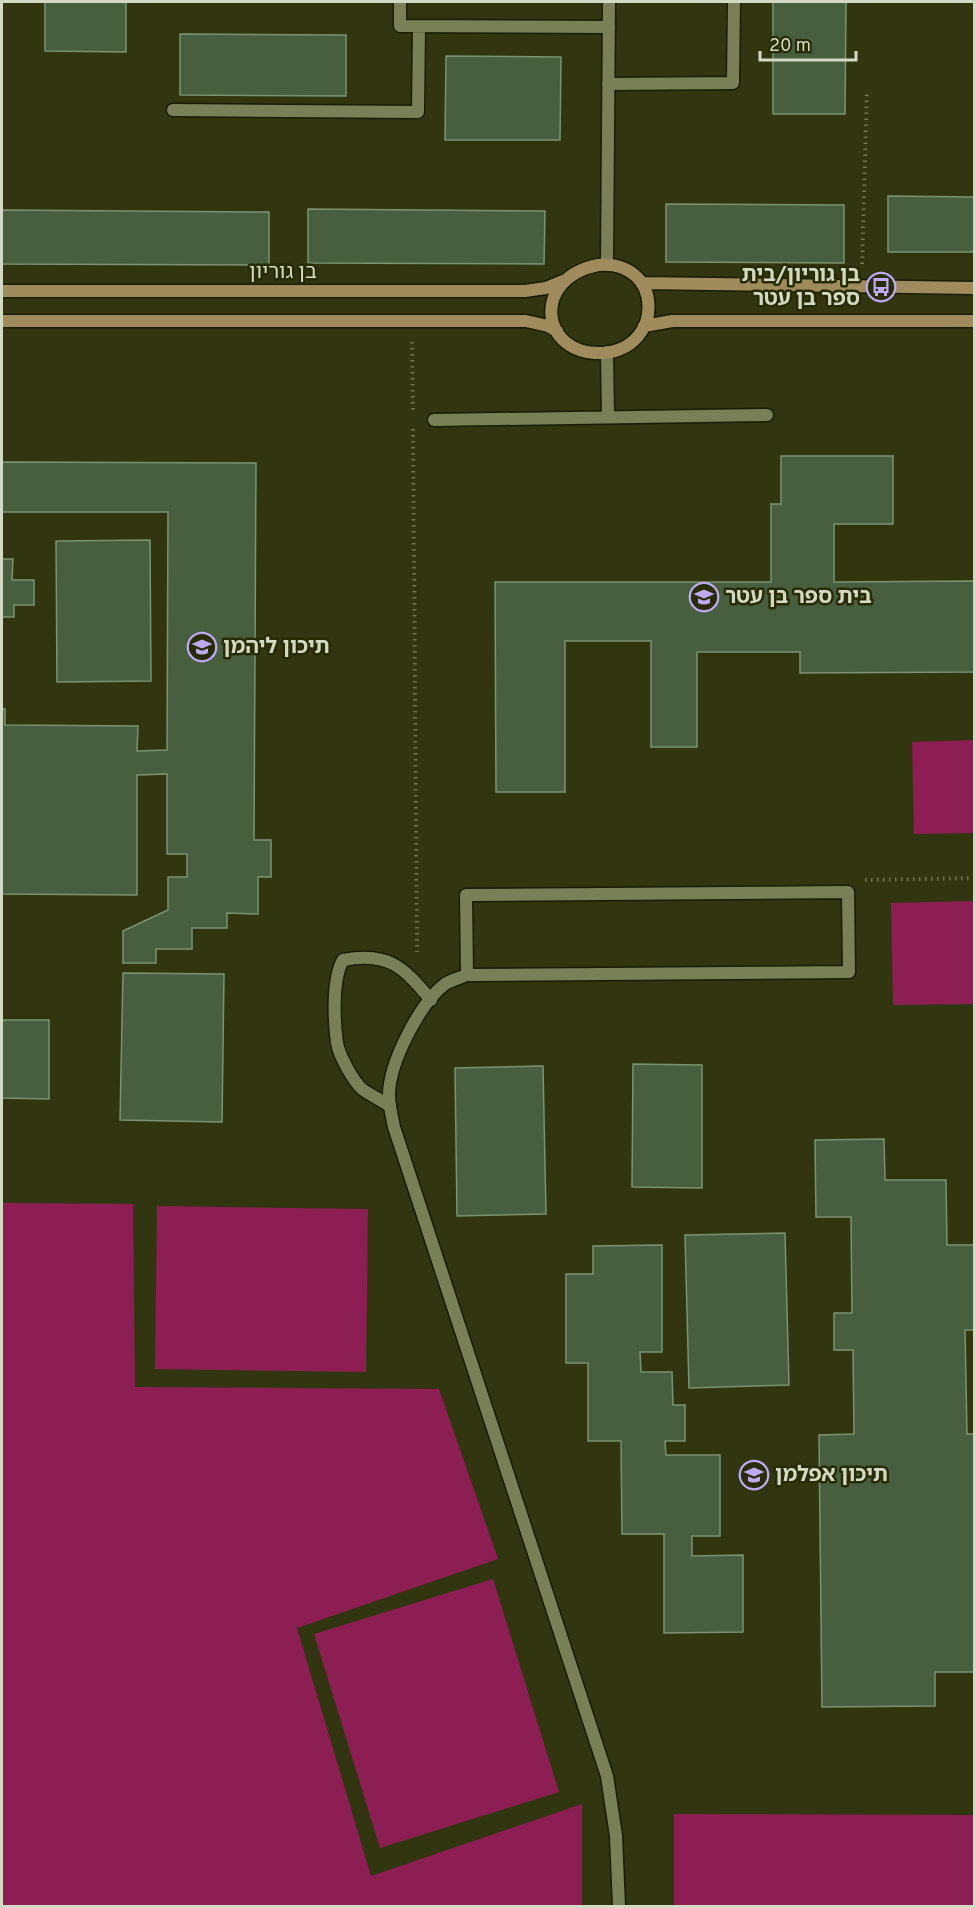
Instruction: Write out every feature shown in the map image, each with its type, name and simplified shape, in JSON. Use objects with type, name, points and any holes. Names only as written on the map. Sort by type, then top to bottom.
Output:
[{"type":"street","points":[[400,2],[400,26],[609,27]]},
{"type":"street","points":[[607,264],[609,2]]},
{"type":"street","points":[[608,84],[734,83],[734,2]]},
{"type":"street","points":[[173,110],[418,112],[419,27]]},
{"type":"street","points":[[607,264],[625,269],[642,283],[648,296],[649,310],[644,326],[629,344],[607,352],[580,350],[563,339],[557,331],[552,315],[552,302],[563,281],[581,270],[607,264]]},
{"type":"street","name":"בן גוריון","points":[[2,291],[525,291],[546,288],[563,281]]},
{"type":"street","points":[[642,283],[975,288]]},
{"type":"street","points":[[2,321],[526,321],[548,326],[557,331]]},
{"type":"street","points":[[644,326],[672,321],[975,321]]},
{"type":"street","points":[[607,352],[608,417]]},
{"type":"street","points":[[434,420],[766,415]]},
{"type":"street","points":[[467,975],[466,895],[848,892],[849,972],[467,975],[445,984],[423,1009],[403,1043],[392,1073],[389,1095],[394,1127],[607,1776],[615,1836],[619,1906]]},
{"type":"street","points":[[390,1106],[361,1088],[346,1065],[338,1045],[335,991],[338,969],[343,960],[362,956],[385,960],[404,969],[431,1000]]},
{"type":"path","points":[[861,286],[867,90]]},
{"type":"path","points":[[412,321],[413,416]]},
{"type":"path","points":[[413,427],[417,983]]},
{"type":"path","points":[[848,892],[866,879],[975,878]]},
{"type":"shaded area","points":[[974,740],[974,833],[914,834],[912,742]]},
{"type":"shaded area","points":[[974,901],[974,1004],[893,1005],[891,903]]},
{"type":"shaded area","points":[[2,1203],[133,1204],[135,1387],[439,1389],[498,1559],[297,1628],[371,1876],[582,1804],[582,1906],[2,1906]]},
{"type":"shaded area","points":[[157,1206],[368,1209],[366,1372],[155,1369]]},
{"type":"shaded area","points":[[493,1579],[559,1792],[380,1848],[314,1634]]},
{"type":"shaded area","points":[[674,1814],[974,1815],[974,1906],[674,1906]]},
{"type":"building","points":[[45,2],[126,2],[126,52],[45,51]]},
{"type":"building","points":[[773,2],[846,2],[845,114],[773,114]]},
{"type":"building","points":[[180,34],[346,35],[346,96],[180,95]]},
{"type":"building","points":[[446,56],[561,57],[560,140],[445,140]]},
{"type":"building","points":[[888,196],[974,197],[974,252],[888,252]]},
{"type":"building","points":[[666,204],[844,205],[844,263],[666,262]]},
{"type":"building","points":[[308,209],[545,211],[544,264],[308,263]]},
{"type":"building","points":[[2,210],[269,212],[269,265],[2,264]]},
{"type":"building","points":[[781,456],[893,456],[893,524],[834,524],[834,582],[974,581],[974,672],[800,673],[800,652],[697,652],[697,747],[651,747],[651,641],[565,641],[565,792],[496,792],[495,582],[771,582],[771,504],[781,504]]},
{"type":"building","points":[[2,462],[256,463],[254,840],[271,840],[271,877],[258,877],[258,914],[227,913],[227,928],[192,928],[192,949],[156,949],[156,963],[123,963],[123,931],[168,910],[168,877],[187,877],[187,854],[167,854],[167,774],[137,775],[137,895],[2,894],[2,709],[5,709],[5,725],[138,726],[137,751],[167,750],[168,512],[2,512]]},
{"type":"building","points":[[150,540],[151,681],[57,682],[56,541]]},
{"type":"building","points":[[2,559],[13,559],[12,580],[34,580],[34,605],[14,605],[14,617],[2,617]]},
{"type":"building","points":[[123,973],[224,974],[222,1122],[120,1120]]},
{"type":"building","points":[[2,1020],[49,1020],[49,1099],[2,1098]]},
{"type":"building","points":[[633,1064],[702,1065],[702,1188],[632,1187]]},
{"type":"building","points":[[543,1066],[546,1214],[457,1216],[455,1068]]},
{"type":"building","points":[[884,1139],[885,1180],[946,1180],[947,1245],[974,1245],[974,1330],[965,1330],[967,1434],[974,1434],[974,1672],[935,1672],[935,1706],[822,1707],[819,1435],[854,1434],[853,1350],[834,1350],[834,1313],[852,1313],[851,1217],[816,1217],[815,1140]]},
{"type":"building","points":[[785,1233],[789,1385],[689,1388],[685,1235]]},
{"type":"building","points":[[662,1245],[662,1352],[640,1352],[641,1372],[672,1372],[673,1405],[685,1405],[685,1441],[665,1441],[666,1455],[720,1455],[720,1536],[692,1536],[692,1556],[743,1555],[743,1632],[664,1633],[664,1534],[622,1534],[621,1441],[588,1441],[588,1363],[566,1363],[566,1274],[593,1274],[593,1246]]},
{"type":"place","name":"בן גוריון/בית ספר בן עטר","points":[[881,287]]},
{"type":"place","name":"בית ספר בן עטר","points":[[704,597]]},
{"type":"place","name":"תיכון ליהמן","points":[[202,647]]},
{"type":"place","name":"תיכון אפלמן","points":[[754,1475]]}]
